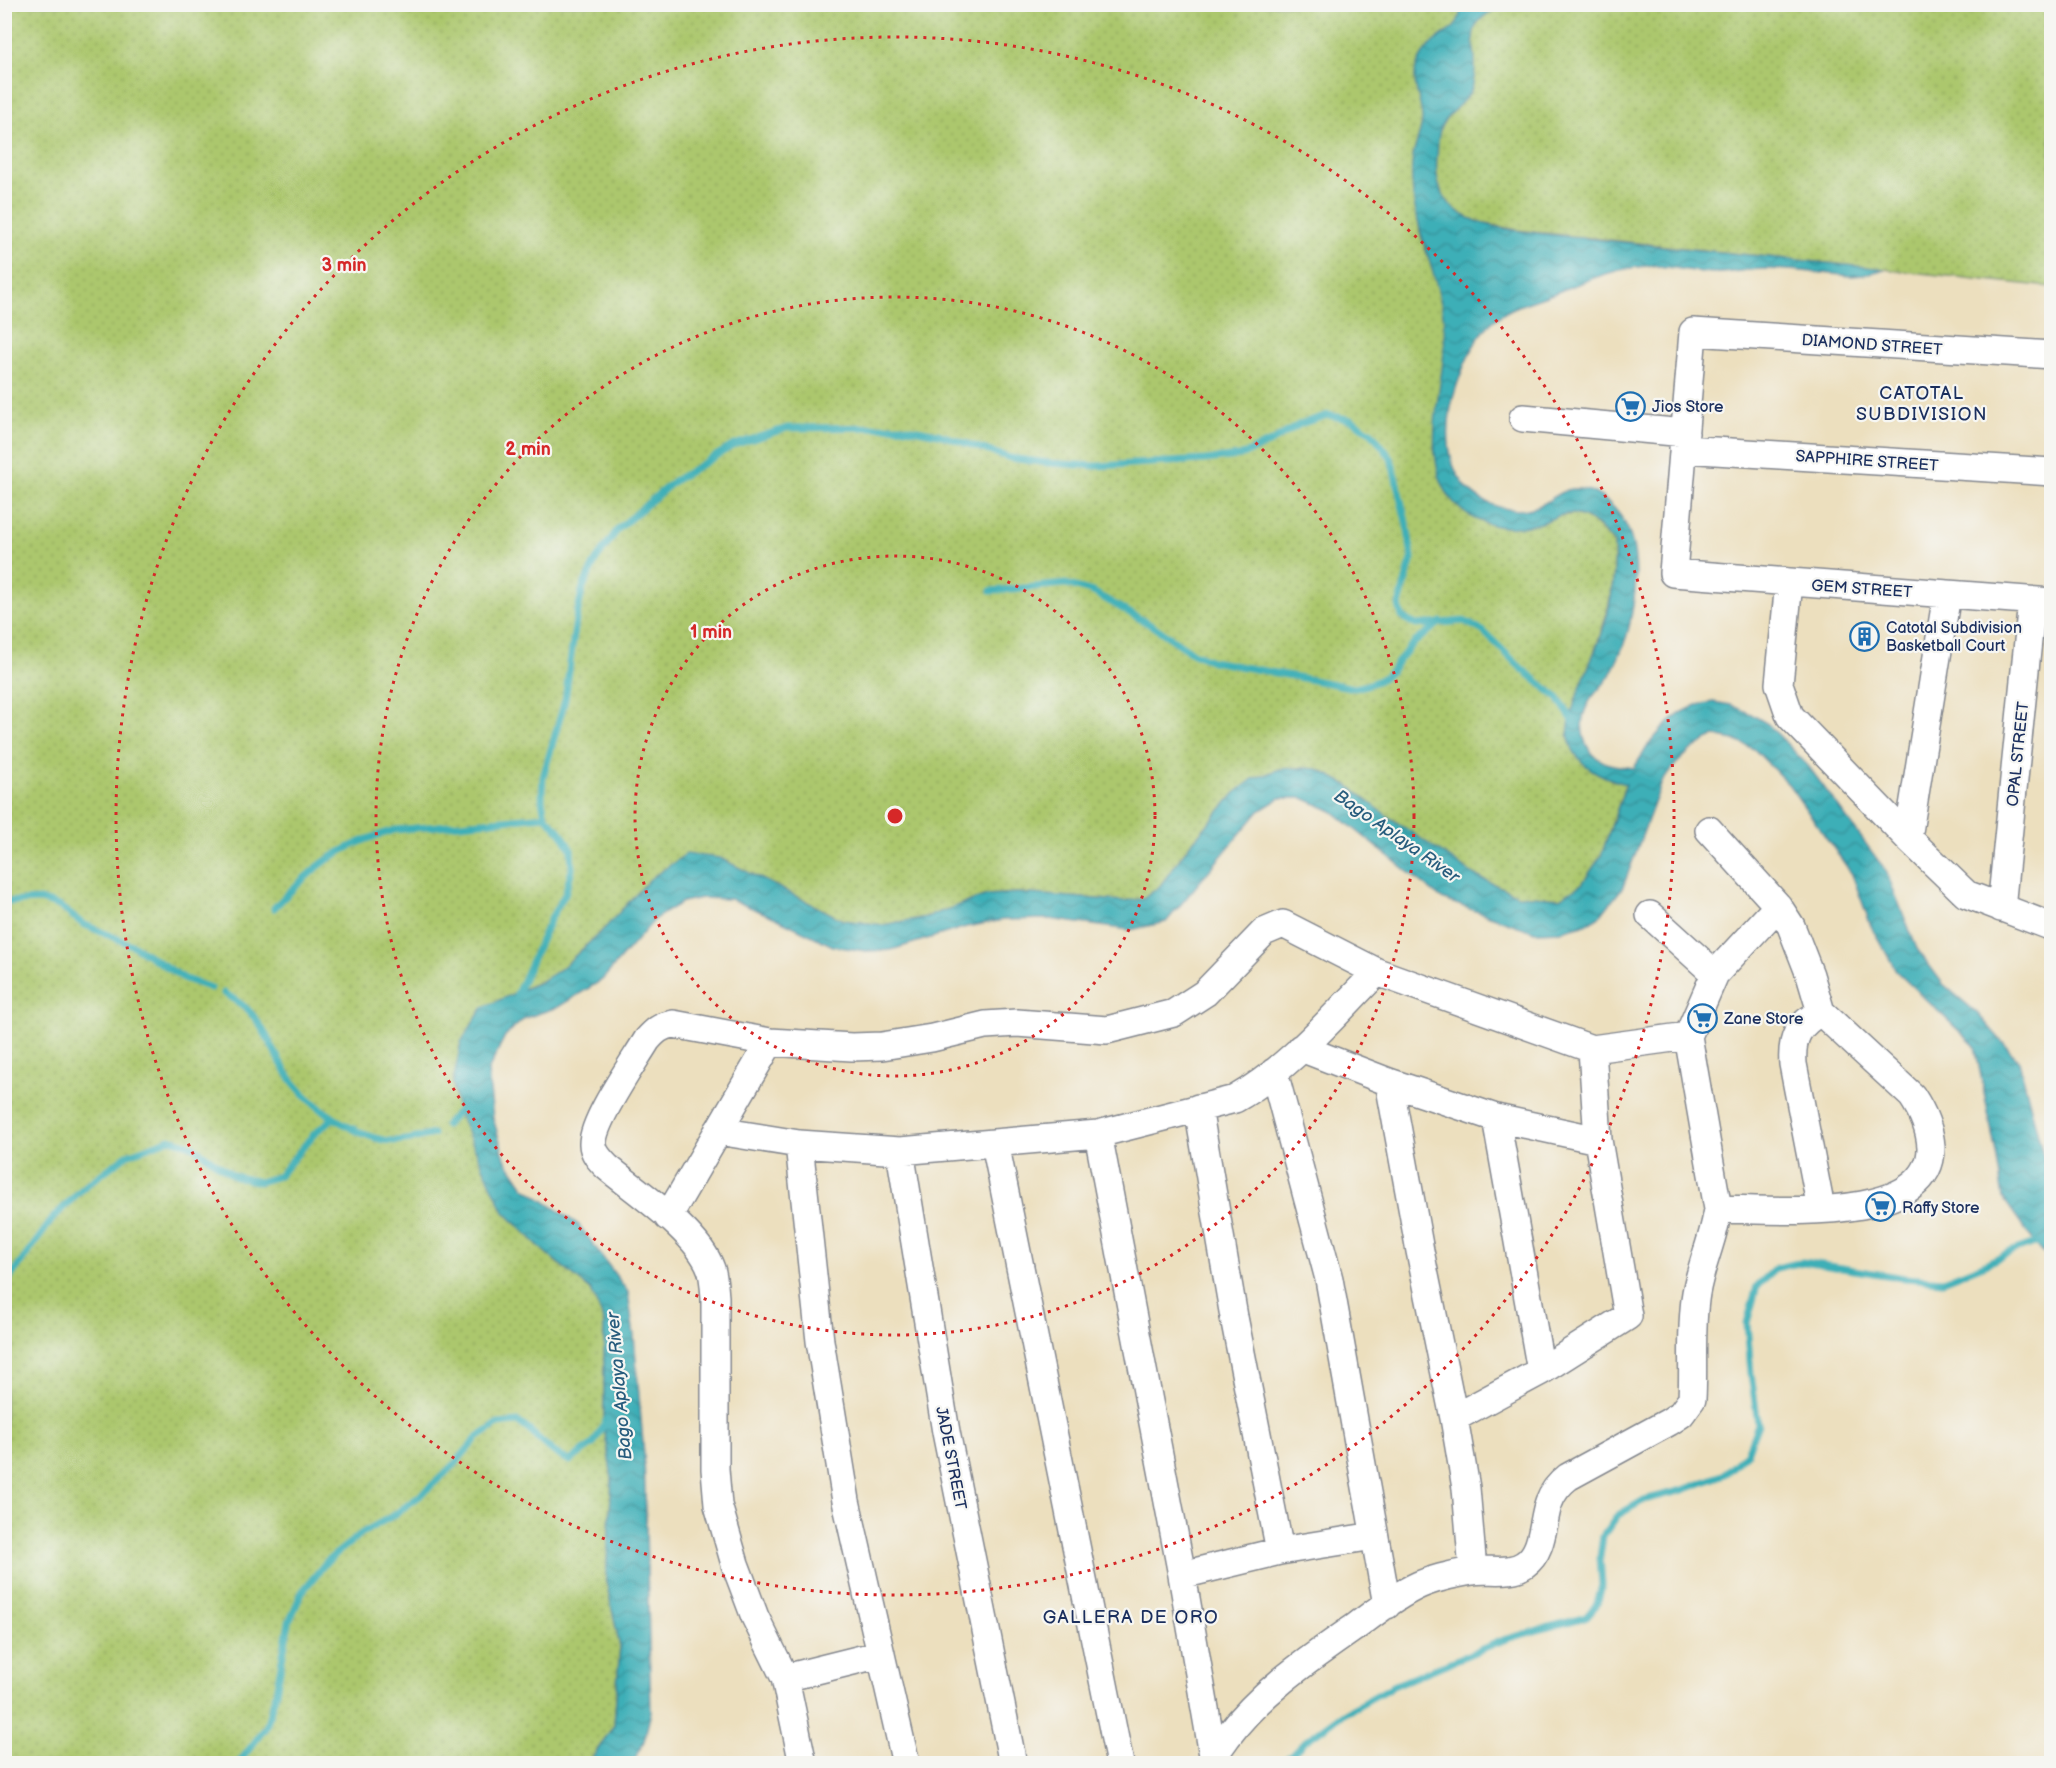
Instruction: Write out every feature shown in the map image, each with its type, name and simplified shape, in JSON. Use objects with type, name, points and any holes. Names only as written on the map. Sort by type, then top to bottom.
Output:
[{"type":"street","name":"DIAMOND STREET","points":[[1684,441],[1693,332],[2052,355]]},
{"type":"street","name":"SAPPHIRE STREET","points":[[1523,418],[1684,441],[2052,472]]},
{"type":"street","name":"GEM STREET","points":[[1684,441],[1673,573],[2042,601]]},
{"type":"street","points":[[1789,582],[1779,684],[1790,716],[1908,838],[1966,894],[2052,927]]},
{"type":"street","points":[[1908,838],[1947,594]]},
{"type":"street","name":"OPAL STREET","points":[[2001,908],[2042,601]]},
{"type":"street","points":[[1709,830],[1778,906],[1791,926],[1821,1012],[1912,1096],[1921,1110],[1927,1127],[1931,1155],[1928,1168],[1913,1186],[1900,1194],[1870,1204],[1821,1209],[1718,1209]]},
{"type":"street","points":[[1206,1761],[1264,1695],[1298,1667],[1419,1585],[1473,1571],[1519,1568],[1528,1563],[1537,1548],[1548,1502],[1555,1488],[1568,1477],[1670,1422],[1688,1407],[1692,1399],[1692,1323],[1697,1290],[1716,1228],[1718,1209],[1688,1036],[1715,974],[1778,906]]},
{"type":"street","points":[[1650,915],[1715,974]]},
{"type":"street","points":[[803,1764],[785,1678],[755,1617],[735,1564],[718,1504],[715,1469],[715,1297],[711,1270],[701,1250],[668,1217],[607,1167],[598,1157],[593,1145],[595,1132],[602,1116],[654,1031],[663,1026],[681,1024],[770,1042],[852,1047],[882,1046],[932,1038],[985,1025],[1017,1023],[1107,1030],[1174,1013],[1205,993],[1264,932],[1283,924],[1377,972],[1592,1049],[1688,1036]]},
{"type":"street","points":[[718,1131],[799,1144],[900,1151],[1098,1134],[1235,1099],[1274,1072],[1301,1048],[1377,972]]},
{"type":"street","points":[[1821,1012],[1802,1026],[1795,1036],[1792,1050],[1821,1209]]},
{"type":"street","points":[[668,1217],[770,1042]]},
{"type":"street","points":[[1301,1048],[1389,1082],[1496,1118],[1598,1140]]},
{"type":"street","points":[[1454,1418],[1541,1371],[1628,1316],[1598,1140],[1592,1049]]},
{"type":"street","points":[[1274,1072],[1329,1279],[1387,1605]]},
{"type":"street","points":[[1389,1082],[1454,1418],[1466,1488],[1473,1571]]},
{"type":"street","points":[[1198,1108],[1234,1317],[1280,1551]]},
{"type":"street","points":[[1496,1118],[1541,1371]]},
{"type":"street","points":[[1098,1134],[1182,1575],[1206,1761]]},
{"type":"street","points":[[995,1143],[1120,1764]]},
{"type":"street","points":[[799,1144],[820,1341],[846,1501],[906,1764]]},
{"type":"street","name":"JADE STREET","points":[[900,1151],[946,1432],[1013,1764]]},
{"type":"street","points":[[1182,1575],[1280,1551],[1374,1536]]},
{"type":"street","points":[[785,1678],[881,1654]]},
{"type":"green space","points":[[5,5],[2051,5],[2051,287],[1517,230],[1481,222],[1458,213],[1442,196],[1437,184],[1436,165],[1413,156],[1414,201],[1421,236],[1437,284],[1445,322],[1445,350],[1434,448],[1448,496],[1541,522],[1558,516],[1574,514],[1590,519],[1614,543],[1613,576],[1608,607],[1573,710],[1568,736],[1611,780],[1626,783],[1601,856],[1582,884],[1561,898],[1517,895],[1476,876],[1386,815],[1347,785],[1317,769],[1300,768],[1280,769],[1235,793],[1189,846],[1160,886],[1143,899],[1122,901],[1018,893],[987,895],[927,917],[883,925],[843,920],[720,858],[605,928],[561,969],[540,982],[519,990],[453,1083],[547,1254],[591,1290],[604,1321],[604,1426],[612,1479],[606,1580],[620,1647],[614,1725],[589,1763],[5,1764]]},
{"type":"water","name":"Bago Aplaya River","points":[[1462,5],[1505,5],[1479,21],[1473,37],[1475,70],[1471,90],[1446,118],[1440,130],[1437,158],[1438,182],[1446,200],[1460,212],[1477,221],[1520,231],[1885,269],[1851,276],[1757,269],[1717,273],[1641,266],[1600,276],[1518,306],[1491,323],[1470,352],[1451,408],[1448,434],[1451,459],[1455,470],[1468,489],[1498,507],[1521,510],[1532,508],[1568,490],[1583,489],[1597,494],[1615,509],[1629,533],[1636,575],[1628,632],[1608,679],[1590,700],[1583,720],[1582,728],[1586,744],[1597,757],[1604,762],[1634,768],[1649,744],[1664,727],[1681,713],[1697,705],[1713,702],[1731,705],[1768,724],[1809,767],[1886,871],[1917,949],[1943,984],[1977,1013],[2019,1061],[2051,1186],[2051,1261],[2035,1243],[2003,1198],[1975,1046],[1897,972],[1871,926],[1852,874],[1789,785],[1754,749],[1734,740],[1714,736],[1692,749],[1675,765],[1662,782],[1623,887],[1601,915],[1587,924],[1561,931],[1535,932],[1442,899],[1332,811],[1303,798],[1280,798],[1259,811],[1166,922],[1130,930],[1049,919],[1003,920],[966,927],[891,950],[866,951],[833,946],[776,918],[730,899],[701,898],[682,902],[656,918],[602,980],[558,1007],[525,1018],[505,1036],[488,1071],[493,1118],[505,1159],[524,1187],[579,1225],[628,1292],[644,1455],[651,1712],[644,1741],[633,1763],[589,1763],[614,1725],[620,1647],[606,1580],[612,1479],[604,1426],[604,1321],[591,1290],[547,1254],[504,1212],[458,1112],[453,1083],[461,1042],[483,1007],[540,982],[561,969],[605,928],[650,879],[686,854],[720,858],[843,920],[883,925],[927,917],[987,895],[1018,893],[1122,901],[1143,899],[1160,886],[1189,846],[1235,793],[1253,779],[1280,769],[1317,769],[1347,785],[1386,815],[1476,876],[1517,895],[1560,898],[1582,884],[1601,856],[1626,784],[1607,778],[1583,763],[1572,748],[1569,728],[1575,701],[1602,633],[1608,611],[1614,577],[1614,543],[1592,521],[1574,514],[1565,514],[1540,523],[1519,527],[1497,526],[1477,520],[1459,508],[1446,492],[1435,454],[1436,412],[1445,333],[1439,295],[1413,196],[1412,164],[1422,121],[1415,74],[1418,63],[1426,50],[1457,24]]},
{"type":"waterway","points":[[516,996],[551,918],[565,894],[572,869],[571,849],[560,831],[545,816],[542,800],[543,777],[565,700],[576,619],[583,587],[596,560],[618,529],[674,481],[734,445],[787,428],[902,427],[938,434],[1010,458],[1096,466],[1240,456],[1273,441],[1300,424],[1328,415],[1352,420],[1372,433],[1391,458],[1408,530],[1412,558],[1399,605],[1402,617],[1416,625],[1464,621],[1483,631],[1521,668],[1557,697],[1574,722]]},
{"type":"waterway","points":[[991,591],[1066,584],[1093,592],[1156,628],[1193,653],[1212,661],[1355,688],[1385,677],[1414,643],[1441,622]]},
{"type":"waterway","points":[[274,908],[302,880],[328,859],[375,836],[395,830],[545,816]]},
{"type":"waterway","points":[[4,902],[40,900],[59,906],[83,924],[134,946],[185,979],[211,988]]},
{"type":"waterway","points":[[224,993],[242,1005],[254,1017],[294,1083],[334,1118],[359,1132],[389,1141],[433,1134]]},
{"type":"waterway","points":[[446,1125],[462,1107]]},
{"type":"waterway","points":[[4,1286],[54,1217],[84,1187],[127,1155],[170,1139],[191,1145],[234,1176],[259,1182],[279,1176],[314,1134],[333,1118]]},
{"type":"waterway","points":[[1282,1764],[1303,1743],[1343,1714],[1393,1686],[1506,1639],[1586,1617],[1597,1604],[1602,1585],[1600,1557],[1603,1536],[1618,1515],[1644,1500],[1683,1490],[1725,1474],[1747,1453],[1758,1424],[1747,1323],[1757,1286],[1776,1268],[1803,1262],[1905,1278],[1943,1281],[2035,1243],[2052,1245]]},
{"type":"waterway","name":"Bago Aplaya River","points":[[238,1764],[266,1727],[276,1692],[289,1622],[302,1592],[327,1561],[362,1533],[394,1515],[421,1495],[452,1467],[477,1438],[498,1424],[518,1422],[556,1453],[570,1461],[593,1444],[607,1419]]},
{"type":"place","name":"Jios Store","points":[[1631,406]]},
{"type":"place","name":"Catotal Subdivision Basketball Court","points":[[1865,636]]},
{"type":"place","name":"Zane Store","points":[[1703,1018]]},
{"type":"place","name":"Raffy Store","points":[[1881,1207]]},
{"type":"district","name":"CATOTAL SUBDIVISION","points":[[1922,403]]},
{"type":"district","name":"GALLERA DE ORO","points":[[1131,1617]]}]
